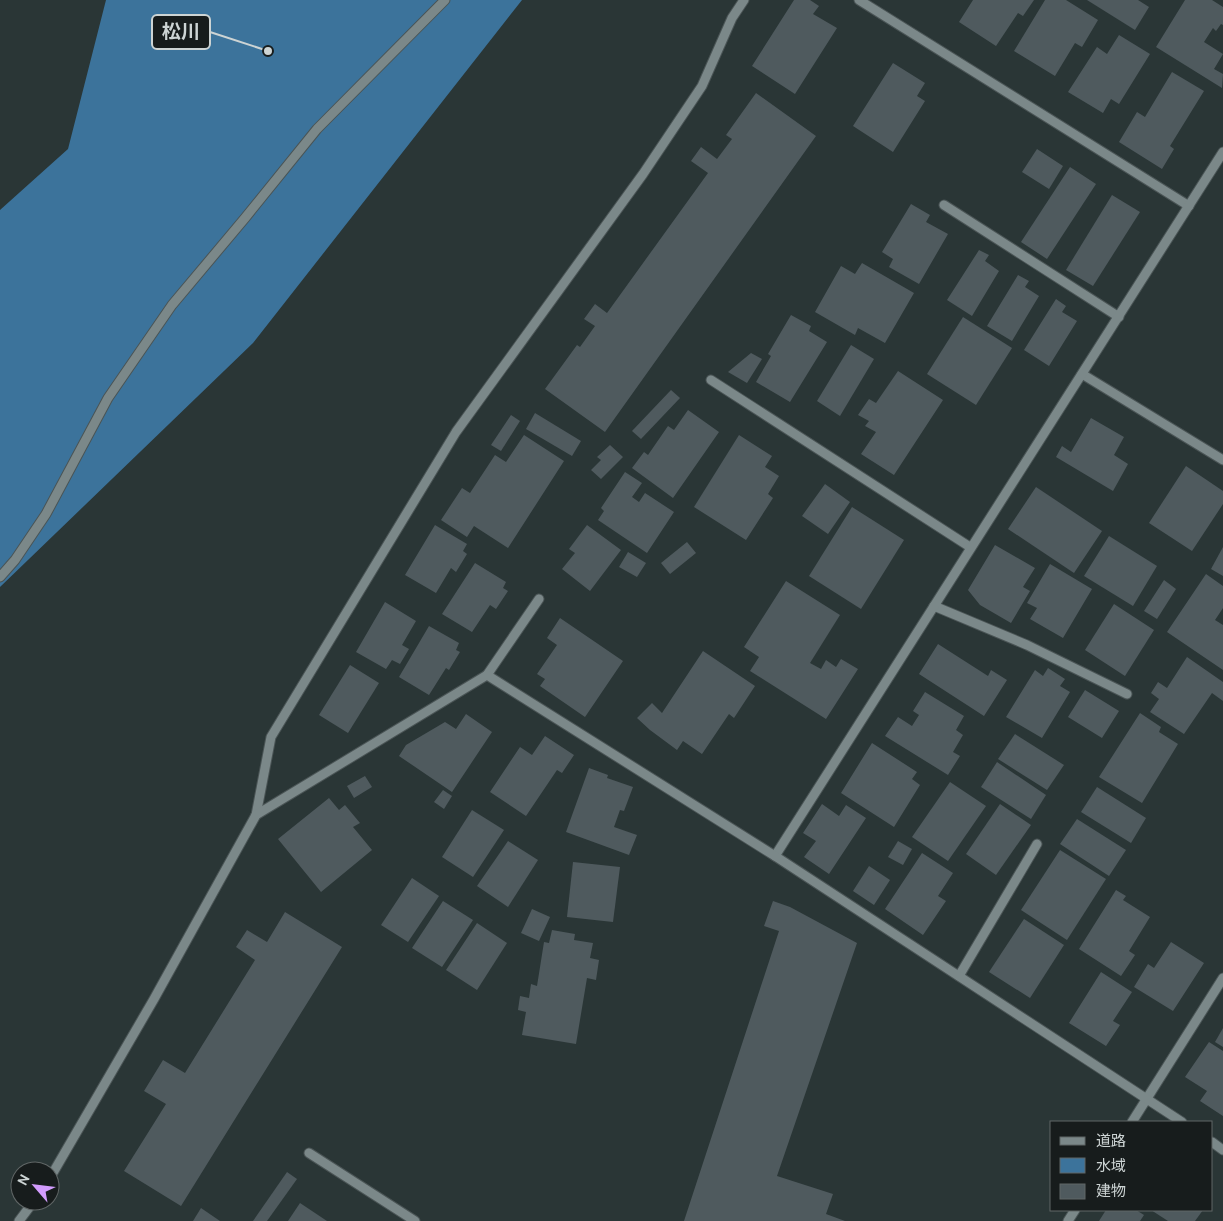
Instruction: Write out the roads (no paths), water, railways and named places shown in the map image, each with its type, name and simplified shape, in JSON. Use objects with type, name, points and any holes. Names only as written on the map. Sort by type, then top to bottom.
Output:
[{"type":"street","points":[[0,577],[15,560],[46,514],[108,398],[172,305],[317,130],[445,0]]},
{"type":"street","points":[[60,1161],[154,999],[256,815],[271,737],[456,432],[643,174],[702,86],[732,18],[744,0]]},
{"type":"street","points":[[859,0],[1189,206]]},
{"type":"street","points":[[774,856],[1223,152]]},
{"type":"street","points":[[944,205],[1119,316]]},
{"type":"street","points":[[1082,374],[1223,460]]},
{"type":"street","points":[[711,380],[970,547]]},
{"type":"street","points":[[256,815],[487,675],[538,599]]},
{"type":"street","points":[[934,606],[1027,645],[1127,694]]},
{"type":"street","points":[[487,675],[774,856],[1180,1121]]},
{"type":"street","points":[[959,976],[1037,844]]},
{"type":"street","points":[[1133,1121],[1223,978]]},
{"type":"street","points":[[309,1153],[415,1221]]},
{"type":"water","points":[[106,0],[522,0],[253,343],[0,587],[0,210],[68,149]]},
{"type":"place","name":"松川","points":[[268,51]]}]
